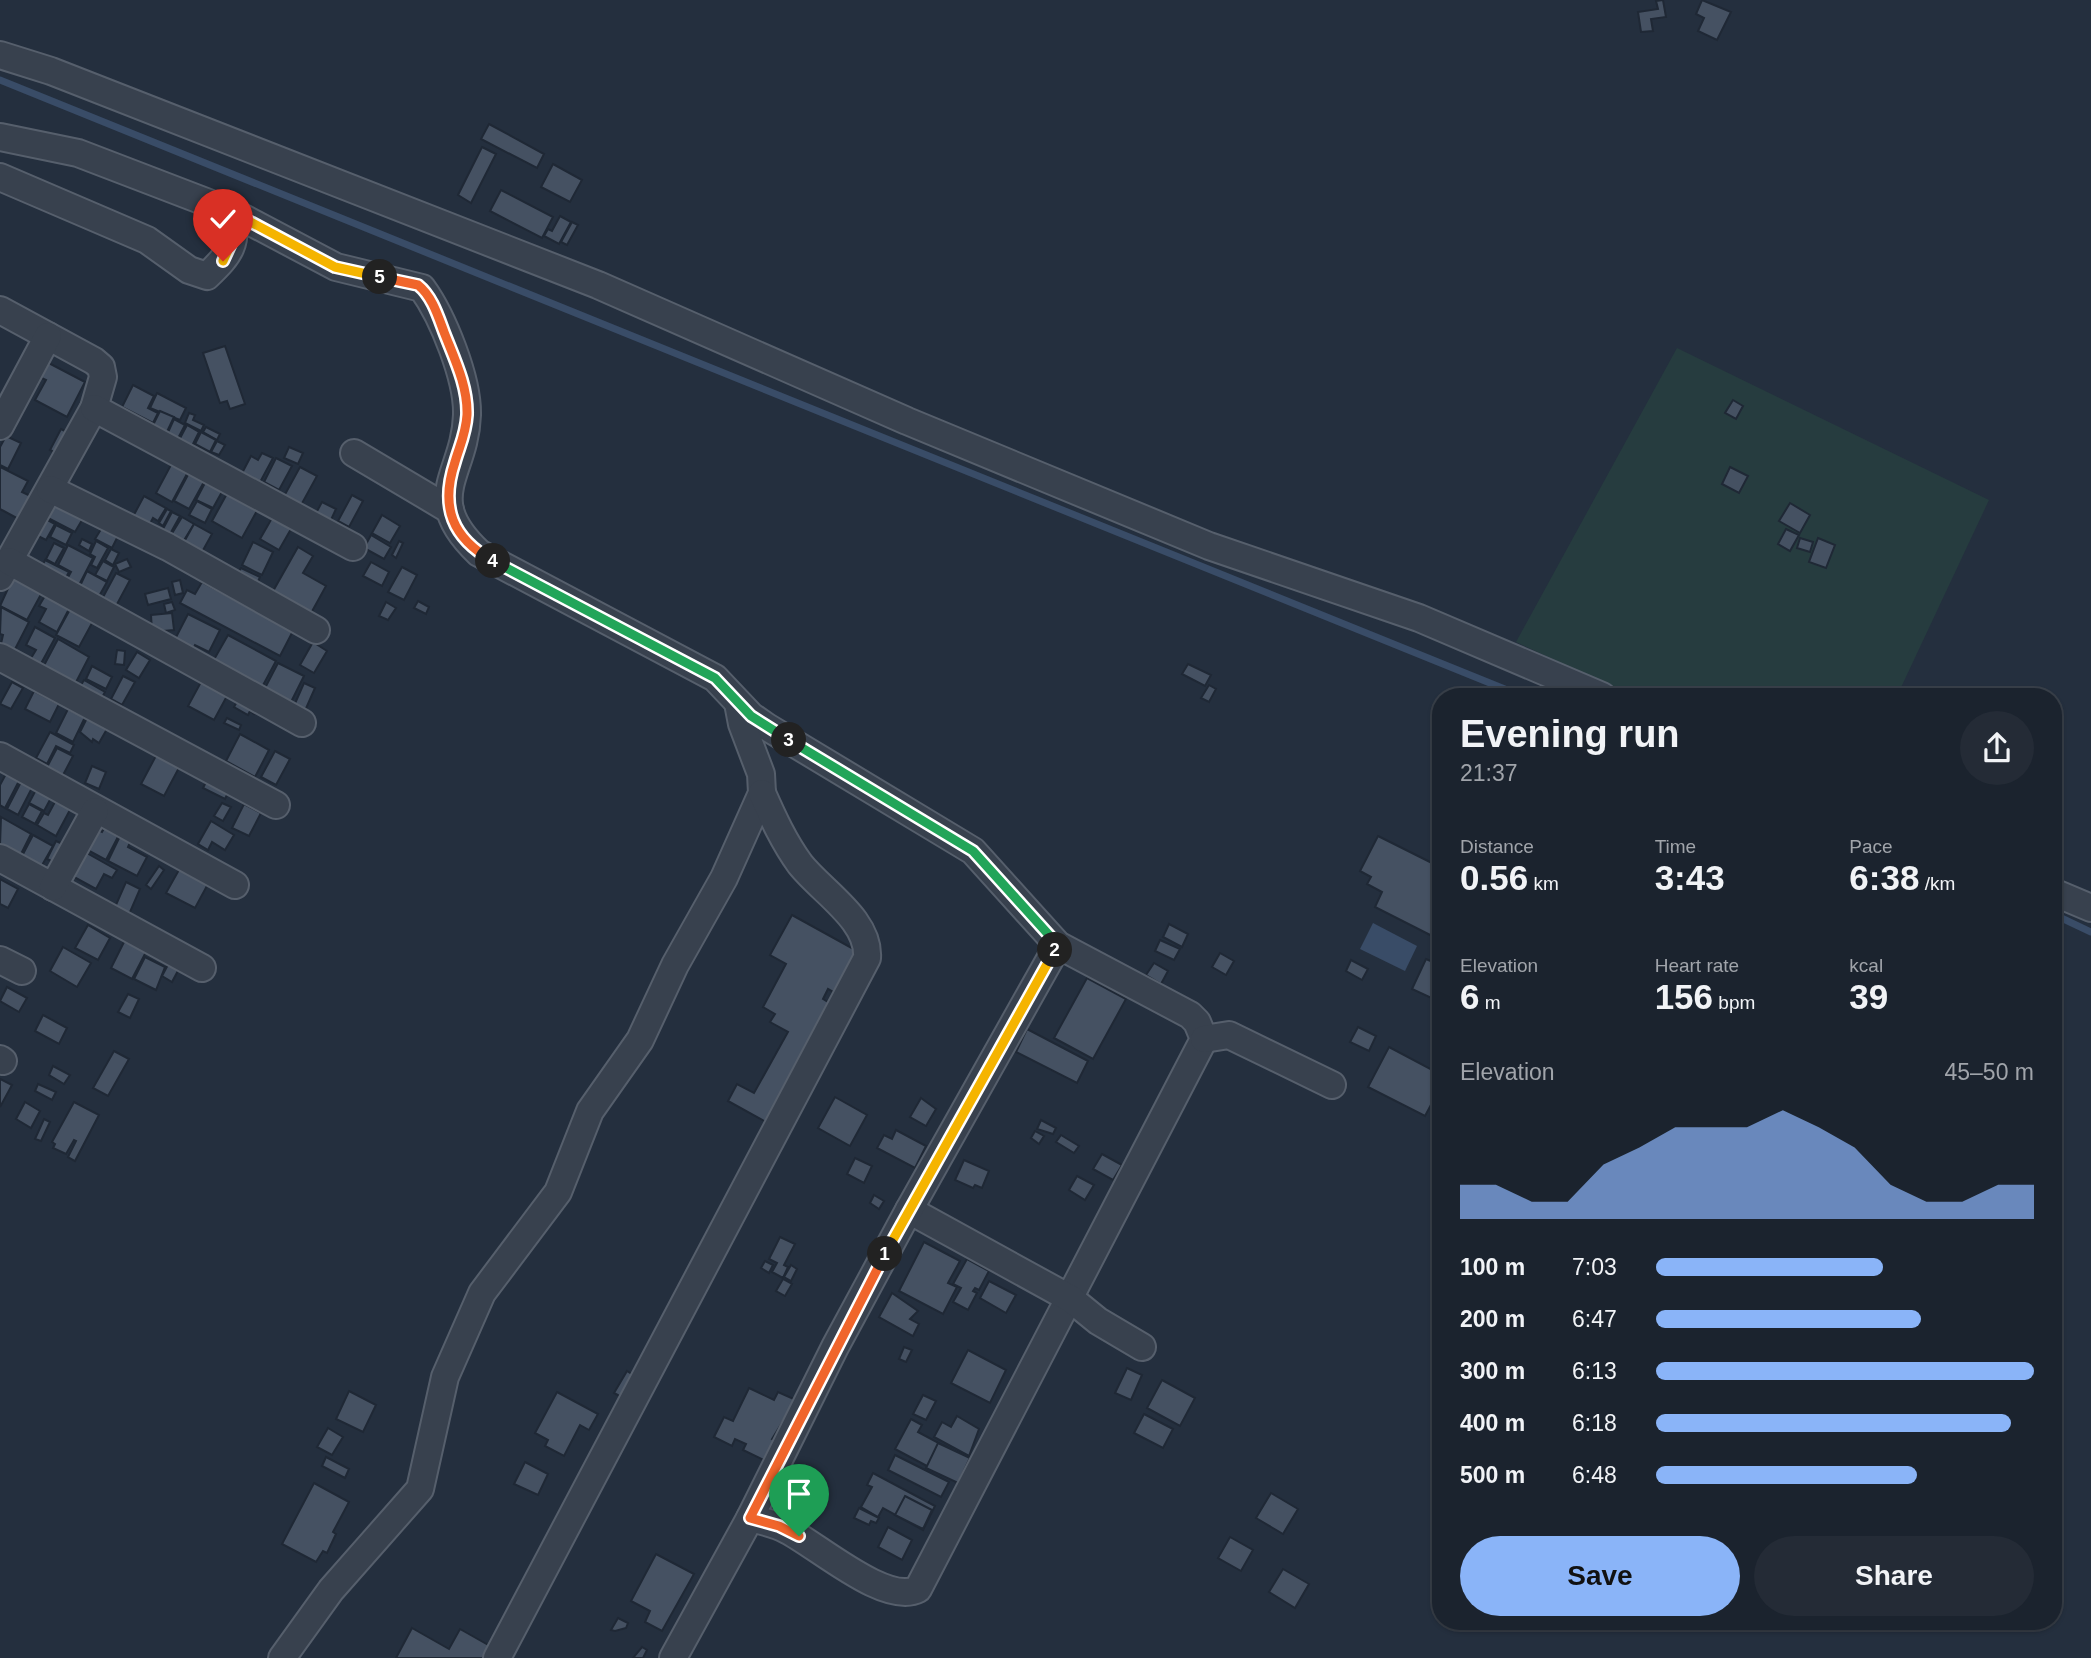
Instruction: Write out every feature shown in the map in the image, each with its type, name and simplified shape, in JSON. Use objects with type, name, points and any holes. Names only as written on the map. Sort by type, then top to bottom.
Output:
[{"type":"street","points":[[0,55],[51,71],[598,285],[907,421],[1196,541],[1419,618],[1583,688]]},
{"type":"street","points":[[0,137],[78,153],[232,212],[335,267],[422,288],[433,304],[461,375],[467,411],[466,435],[454,463],[448,495],[451,520],[462,537],[479,553],[715,678],[766,727],[973,851],[1058,945],[1190,1015],[1197,1022],[1204,1039],[925,1581],[918,1589],[910,1594],[886,1589],[789,1531],[750,1518]]},
{"type":"street","points":[[0,177],[147,240],[189,270],[208,276],[223,261],[232,245],[236,233],[232,212]]},
{"type":"street","points":[[0,310],[101,367],[103,377],[94,408],[5,569],[302,723]]},
{"type":"street","points":[[0,425],[9,386],[48,336]]},
{"type":"street","points":[[94,408],[353,547]]},
{"type":"street","points":[[354,453],[450,510]]},
{"type":"street","points":[[50,489],[168,547],[316,630]]},
{"type":"street","points":[[0,657],[276,805]]},
{"type":"street","points":[[497,1658],[867,958],[868,946],[860,930],[800,863],[781,835],[762,793],[761,774],[742,723],[738,703]]},
{"type":"street","points":[[0,756],[95,811],[235,885]]},
{"type":"street","points":[[282,1658],[355,1561],[420,1489],[446,1377],[482,1293],[558,1192],[590,1111],[640,1040],[675,965],[724,878],[762,793]]},
{"type":"street","points":[[54,887],[95,811]]},
{"type":"street","points":[[0,858],[202,968]]},
{"type":"street","points":[[2062,896],[2091,908]]},
{"type":"street","points":[[673,1658],[750,1518],[835,1347],[1058,945]]},
{"type":"street","points":[[1204,1039],[1229,1035],[1332,1085]]},
{"type":"street","points":[[909,1210],[1071,1299],[1098,1321],[1142,1346]]},
{"type":"green space","points":[[1677,348],[1989,500],[1901,688],[1615,688],[1516,642]]},
{"type":"water","points":[[1373,923],[1417,946],[1405,971],[1360,949]]},
{"type":"building","points":[[1663,0],[1666,17],[1651,19],[1653,31],[1641,32],[1638,12],[1658,9],[1656,1]]},
{"type":"building","points":[[1702,0],[1731,12],[1717,40],[1698,31],[1704,18],[1696,14]]},
{"type":"building","points":[[489,124],[544,154],[537,168],[481,139]]},
{"type":"building","points":[[482,147],[496,154],[471,203],[458,195]]},
{"type":"building","points":[[553,164],[582,180],[570,202],[541,187]]},
{"type":"building","points":[[501,190],[553,217],[542,238],[490,211]]},
{"type":"building","points":[[560,216],[571,222],[559,244],[544,236],[548,229],[552,231]]},
{"type":"building","points":[[572,222],[578,225],[567,245],[561,242]]},
{"type":"building","points":[[225,346],[245,404],[230,409],[227,401],[220,403],[203,353]]},
{"type":"building","points":[[43,360],[85,382],[67,417],[35,400],[46,380],[35,375]]},
{"type":"building","points":[[133,385],[154,396],[148,408],[158,413],[153,423],[122,407]]},
{"type":"building","points":[[157,393],[186,408],[180,420],[150,408]]},
{"type":"building","points":[[1733,400],[1743,406],[1736,419],[1725,413]]},
{"type":"building","points":[[160,411],[174,417],[164,438],[150,431]]},
{"type":"building","points":[[189,413],[195,415],[193,420],[204,425],[201,431],[185,423]]},
{"type":"building","points":[[174,419],[185,425],[175,444],[165,439]]},
{"type":"building","points":[[187,425],[199,432],[190,450],[177,444]]},
{"type":"building","points":[[206,427],[220,434],[217,440],[203,432]]},
{"type":"building","points":[[61,429],[69,433],[58,454],[50,450]]},
{"type":"building","points":[[201,432],[216,440],[210,452],[195,444]]},
{"type":"building","points":[[6,436],[21,443],[8,469],[0,465],[0,447]]},
{"type":"building","points":[[217,441],[225,445],[219,455],[211,452]]},
{"type":"building","points":[[289,447],[303,453],[298,464],[284,458]]},
{"type":"building","points":[[262,453],[273,458],[258,486],[240,477],[251,456],[258,460]]},
{"type":"building","points":[[276,458],[292,466],[279,490],[264,482]]},
{"type":"building","points":[[172,463],[188,472],[172,502],[156,493]]},
{"type":"building","points":[[0,467],[28,481],[22,492],[37,499],[24,522],[0,509]]},
{"type":"building","points":[[300,467],[317,476],[300,507],[283,498]]},
{"type":"building","points":[[1730,467],[1748,476],[1739,493],[1722,484]]},
{"type":"building","points":[[190,471],[205,480],[189,509],[174,501]]},
{"type":"building","points":[[206,481],[223,490],[213,508],[196,500]]},
{"type":"building","points":[[229,490],[259,507],[242,538],[212,521]]},
{"type":"building","points":[[352,495],[363,501],[349,527],[338,521]]},
{"type":"building","points":[[144,496],[166,508],[158,521],[153,518],[145,533],[129,524]]},
{"type":"building","points":[[54,499],[85,515],[75,532],[46,517]]},
{"type":"building","points":[[197,501],[212,509],[205,523],[189,515]]},
{"type":"building","points":[[322,502],[336,509],[330,522],[315,515]]},
{"type":"building","points":[[1790,503],[1810,515],[1800,533],[1779,521]]},
{"type":"building","points":[[167,509],[171,511],[163,526],[159,523]]},
{"type":"building","points":[[172,512],[180,516],[170,534],[163,529]]},
{"type":"building","points":[[382,515],[400,526],[390,543],[372,533]]},
{"type":"building","points":[[42,517],[55,524],[46,540],[34,534]]},
{"type":"building","points":[[182,517],[194,524],[183,542],[171,535]]},
{"type":"building","points":[[272,518],[291,529],[279,550],[260,539]]},
{"type":"building","points":[[194,524],[212,534],[202,552],[184,542]]},
{"type":"building","points":[[56,525],[72,533],[66,545],[50,537]]},
{"type":"building","points":[[103,526],[119,534],[112,548],[95,539]]},
{"type":"building","points":[[1786,529],[1799,535],[1790,551],[1778,544]]},
{"type":"building","points":[[371,535],[391,547],[384,559],[364,548]]},
{"type":"building","points":[[1800,538],[1813,542],[1810,552],[1797,548]]},
{"type":"building","points":[[1818,538],[1835,545],[1826,568],[1809,562]]},
{"type":"building","points":[[82,539],[92,544],[89,551],[79,545]]},
{"type":"building","points":[[96,541],[108,548],[97,568],[91,565],[95,557],[90,554]]},
{"type":"building","points":[[399,541],[403,543],[396,558],[392,555]]},
{"type":"building","points":[[253,542],[273,552],[262,575],[242,565]]},
{"type":"building","points":[[54,543],[64,548],[55,564],[46,559]]},
{"type":"building","points":[[68,545],[93,558],[78,587],[66,581],[71,572],[58,565]]},
{"type":"building","points":[[298,547],[313,556],[303,573],[326,586],[310,615],[272,593]]},
{"type":"building","points":[[111,549],[119,553],[113,565],[105,560]]},
{"type":"building","points":[[127,559],[131,567],[119,572],[115,564]]},
{"type":"building","points":[[45,560],[69,572],[64,581],[41,569]]},
{"type":"building","points":[[103,561],[114,567],[107,581],[95,575]]},
{"type":"building","points":[[371,562],[389,572],[382,586],[363,576]]},
{"type":"building","points":[[402,567],[417,575],[404,600],[388,592]]},
{"type":"building","points":[[241,568],[260,577],[257,584],[237,575]]},
{"type":"building","points":[[16,571],[45,587],[27,620],[0,606]]},
{"type":"building","points":[[87,571],[107,582],[98,598],[79,588]]},
{"type":"building","points":[[116,573],[130,580],[116,606],[102,599]]},
{"type":"building","points":[[180,580],[183,593],[175,595],[172,582]]},
{"type":"building","points":[[202,582],[293,631],[280,656],[180,603],[187,590],[195,594]]},
{"type":"building","points":[[168,588],[171,599],[148,605],[145,594]]},
{"type":"building","points":[[46,594],[70,607],[57,632],[39,622],[46,609],[39,606]]},
{"type":"building","points":[[418,601],[429,607],[426,614],[414,608]]},
{"type":"building","points":[[74,602],[97,614],[79,647],[56,635]]},
{"type":"building","points":[[172,602],[175,610],[166,613],[164,604]]},
{"type":"building","points":[[386,602],[396,608],[388,620],[379,616]]},
{"type":"building","points":[[1,607],[29,622],[12,655],[0,648],[3,635],[0,634]]},
{"type":"building","points":[[172,613],[174,630],[152,632],[151,615]]},
{"type":"building","points":[[188,614],[220,630],[209,652],[195,645],[192,652],[173,643]]},
{"type":"building","points":[[35,627],[55,638],[38,669],[28,663],[36,650],[26,645]]},
{"type":"building","points":[[228,635],[276,661],[261,689],[212,663]]},
{"type":"building","points":[[58,639],[89,657],[73,688],[41,671]]},
{"type":"building","points":[[313,642],[327,651],[314,673],[300,665]]},
{"type":"building","points":[[117,650],[125,651],[124,665],[115,664]]},
{"type":"building","points":[[137,652],[150,660],[139,678],[126,670]]},
{"type":"building","points":[[278,663],[304,676],[289,706],[279,700],[281,696],[265,688]]},
{"type":"building","points":[[1188,664],[1211,675],[1205,686],[1182,674]]},
{"type":"building","points":[[92,666],[112,677],[106,689],[86,679]]},
{"type":"building","points":[[123,676],[135,682],[122,705],[111,699]]},
{"type":"building","points":[[84,680],[105,692],[100,701],[78,690]]},
{"type":"building","points":[[12,682],[23,688],[11,709],[0,704]]},
{"type":"building","points":[[201,682],[227,696],[214,720],[188,706]]},
{"type":"building","points":[[304,683],[315,688],[304,713],[293,708]]},
{"type":"building","points":[[1209,685],[1216,689],[1209,702],[1201,698]]},
{"type":"building","points":[[34,691],[59,704],[50,722],[25,709]]},
{"type":"building","points":[[241,694],[258,706],[254,714],[250,711],[248,715],[234,707]]},
{"type":"building","points":[[81,707],[88,711],[73,742],[56,733],[68,709],[78,714]]},
{"type":"building","points":[[87,718],[107,729],[99,743],[93,739],[92,742],[80,732]]},
{"type":"building","points":[[227,718],[241,725],[239,730],[224,723]]},
{"type":"building","points":[[50,732],[74,745],[70,753],[56,746],[47,764],[36,758]]},
{"type":"building","points":[[240,734],[269,750],[255,777],[226,761]]},
{"type":"building","points":[[57,748],[73,756],[62,777],[46,769]]},
{"type":"building","points":[[275,751],[290,759],[276,785],[261,777]]},
{"type":"building","points":[[158,752],[181,764],[164,796],[141,784]]},
{"type":"building","points":[[92,766],[106,772],[99,789],[85,783]]},
{"type":"building","points":[[7,772],[20,779],[5,808],[0,805],[0,785]]},
{"type":"building","points":[[208,778],[230,789],[225,799],[203,788]]},
{"type":"building","points":[[22,780],[33,786],[18,815],[7,809]]},
{"type":"building","points":[[37,788],[52,796],[44,811],[29,803]]},
{"type":"building","points":[[56,800],[71,808],[56,836],[37,825],[44,813],[48,815]]},
{"type":"building","points":[[222,803],[231,807],[223,821],[214,816]]},
{"type":"building","points":[[29,804],[42,811],[35,824],[22,817]]},
{"type":"building","points":[[244,804],[261,813],[249,836],[232,828]]},
{"type":"building","points":[[1,817],[31,834],[20,856],[0,845]]},
{"type":"building","points":[[211,821],[234,835],[225,850],[212,842],[208,850],[198,844]]},
{"type":"building","points":[[108,822],[122,829],[106,860],[82,847],[92,827],[102,832]]},
{"type":"building","points":[[122,832],[132,838],[128,847],[147,857],[137,876],[108,861]]},
{"type":"building","points":[[33,835],[53,846],[41,867],[22,856]]},
{"type":"building","points":[[1378,836],[1432,863],[1432,936],[1375,907],[1382,892],[1367,884],[1371,877],[1360,871]]},
{"type":"building","points":[[56,841],[65,845],[56,863],[47,859]]},
{"type":"building","points":[[76,847],[117,870],[112,878],[104,874],[96,889],[63,871]]},
{"type":"building","points":[[159,866],[164,870],[151,889],[146,885]]},
{"type":"building","points":[[180,868],[208,884],[195,908],[166,893]]},
{"type":"building","points":[[0,879],[18,889],[8,908],[0,904]]},
{"type":"building","points":[[126,882],[140,889],[127,919],[99,897],[116,905]]},
{"type":"building","points":[[792,915],[859,952],[837,994],[828,989],[823,999],[831,1004],[766,1122],[728,1101],[737,1084],[754,1093],[788,1032],[770,1022],[775,1014],[763,1007],[786,964],[770,955]]},
{"type":"building","points":[[1169,924],[1188,934],[1182,947],[1163,937]]},
{"type":"building","points":[[88,925],[110,938],[98,960],[75,948]]},
{"type":"building","points":[[125,940],[146,952],[132,979],[111,968]]},
{"type":"building","points":[[1160,940],[1180,949],[1174,960],[1155,951]]},
{"type":"building","points":[[63,947],[91,963],[77,987],[50,971]]},
{"type":"building","points":[[1220,953],[1234,961],[1226,975],[1212,967]]},
{"type":"building","points":[[145,957],[165,967],[156,990],[134,979]]},
{"type":"building","points":[[171,959],[181,965],[172,982],[162,976]]},
{"type":"building","points":[[1426,959],[1432,962],[1432,998],[1412,989]]},
{"type":"building","points":[[1351,960],[1368,969],[1362,980],[1346,971]]},
{"type":"building","points":[[1154,963],[1168,971],[1161,984],[1146,975]]},
{"type":"building","points":[[1087,978],[1126,999],[1093,1059],[1054,1038]]},
{"type":"building","points":[[7,987],[27,998],[19,1012],[0,1001]]},
{"type":"building","points":[[128,994],[139,999],[130,1018],[118,1012]]},
{"type":"building","points":[[43,1015],[67,1028],[59,1044],[35,1031]]},
{"type":"building","points":[[1358,1027],[1376,1036],[1369,1051],[1350,1042]]},
{"type":"building","points":[[1027,1029],[1088,1061],[1077,1083],[1016,1052]]},
{"type":"building","points":[[1389,1047],[1432,1070],[1432,1103],[1425,1116],[1368,1087]]},
{"type":"building","points":[[114,1051],[129,1059],[108,1096],[93,1088]]},
{"type":"building","points":[[53,1066],[70,1075],[64,1084],[49,1075]]},
{"type":"building","points":[[0,1079],[12,1085],[0,1107]]},
{"type":"building","points":[[38,1084],[56,1092],[52,1100],[35,1091]]},
{"type":"building","points":[[835,1097],[867,1115],[850,1146],[818,1128]]},
{"type":"building","points":[[921,1098],[936,1109],[926,1126],[910,1117]]},
{"type":"building","points":[[25,1102],[40,1111],[31,1128],[16,1119]]},
{"type":"building","points":[[74,1102],[99,1115],[75,1161],[68,1157],[76,1141],[74,1140],[66,1154],[53,1148],[55,1144],[52,1142]]},
{"type":"building","points":[[44,1119],[50,1122],[41,1141],[35,1139]]},
{"type":"building","points":[[1041,1120],[1056,1128],[1053,1134],[1037,1129]]},
{"type":"building","points":[[896,1130],[926,1146],[915,1168],[877,1148],[884,1135],[892,1139]]},
{"type":"building","points":[[1035,1131],[1044,1136],[1039,1144],[1031,1138]]},
{"type":"building","points":[[1061,1135],[1079,1146],[1074,1153],[1056,1142]]},
{"type":"building","points":[[1102,1154],[1122,1165],[1113,1180],[1093,1169]]},
{"type":"building","points":[[855,1158],[872,1166],[864,1183],[847,1174]]},
{"type":"building","points":[[964,1160],[989,1171],[982,1188],[975,1185],[973,1188],[955,1180]]},
{"type":"building","points":[[1077,1176],[1094,1185],[1085,1200],[1069,1190]]},
{"type":"building","points":[[874,1195],[884,1201],[879,1209],[870,1203]]},
{"type":"building","points":[[780,1237],[795,1244],[784,1265],[788,1267],[783,1278],[772,1272],[777,1263],[769,1259]]},
{"type":"building","points":[[924,1242],[960,1261],[948,1283],[957,1287],[943,1314],[899,1291]]},
{"type":"building","points":[[967,1259],[989,1271],[979,1290],[975,1288],[973,1291],[977,1293],[968,1310],[953,1302],[961,1288],[953,1284]]},
{"type":"building","points":[[765,1261],[773,1265],[769,1273],[761,1268]]},
{"type":"building","points":[[791,1265],[797,1269],[791,1281],[784,1277]]},
{"type":"building","points":[[783,1279],[792,1284],[785,1296],[776,1291]]},
{"type":"building","points":[[989,1281],[1016,1295],[1006,1313],[980,1298]]},
{"type":"building","points":[[892,1293],[918,1311],[910,1319],[919,1324],[913,1336],[879,1317]]},
{"type":"building","points":[[904,1347],[912,1350],[906,1362],[899,1359]]},
{"type":"building","points":[[968,1350],[1006,1370],[990,1403],[951,1383]]},
{"type":"building","points":[[1127,1368],[1142,1375],[1131,1400],[1115,1393]]},
{"type":"building","points":[[627,1371],[638,1378],[625,1399],[614,1393]]},
{"type":"building","points":[[1162,1380],[1195,1398],[1180,1426],[1147,1408]]},
{"type":"building","points":[[749,1388],[774,1400],[778,1392],[796,1400],[772,1439],[776,1441],[766,1461],[743,1450],[746,1444],[735,1439],[732,1446],[714,1437],[724,1417],[733,1421]]},
{"type":"building","points":[[349,1391],[376,1405],[363,1432],[336,1419]]},
{"type":"building","points":[[557,1392],[598,1414],[589,1430],[580,1425],[564,1456],[545,1446],[548,1440],[535,1433]]},
{"type":"building","points":[[923,1395],[936,1401],[926,1420],[913,1414]]},
{"type":"building","points":[[1144,1414],[1173,1429],[1163,1448],[1134,1433]]},
{"type":"building","points":[[957,1416],[979,1429],[969,1456],[934,1437],[942,1422],[951,1427]]},
{"type":"building","points":[[911,1419],[922,1425],[918,1432],[967,1458],[955,1481],[895,1449]]},
{"type":"building","points":[[328,1428],[343,1437],[332,1455],[317,1447]]},
{"type":"building","points":[[938,1443],[970,1458],[958,1483],[926,1468]]},
{"type":"building","points":[[895,1455],[949,1482],[941,1497],[888,1470]]},
{"type":"building","points":[[326,1457],[349,1469],[345,1478],[322,1466]]},
{"type":"building","points":[[525,1462],[548,1474],[538,1495],[514,1484]]},
{"type":"building","points":[[873,1473],[935,1506],[923,1530],[883,1508],[878,1517],[861,1507],[872,1487],[867,1485]]},
{"type":"building","points":[[314,1483],[349,1502],[333,1532],[336,1534],[327,1553],[323,1551],[316,1562],[282,1544]]},
{"type":"building","points":[[1271,1493],[1298,1509],[1283,1534],[1256,1518]]},
{"type":"building","points":[[905,1496],[932,1510],[923,1529],[895,1515]]},
{"type":"building","points":[[859,1508],[879,1518],[876,1523],[871,1521],[869,1525],[854,1518]]},
{"type":"building","points":[[888,1527],[912,1540],[902,1560],[878,1547]]},
{"type":"building","points":[[1230,1537],[1253,1550],[1241,1571],[1218,1558]]},
{"type":"building","points":[[656,1554],[694,1574],[662,1631],[645,1622],[650,1611],[631,1601]]},
{"type":"building","points":[[1283,1569],[1309,1584],[1295,1608],[1269,1592]]},
{"type":"building","points":[[618,1618],[628,1623],[626,1628],[611,1630]]},
{"type":"building","points":[[412,1628],[449,1649],[460,1629],[490,1646],[483,1658],[396,1658]]},
{"type":"building","points":[[642,1647],[647,1650],[643,1658],[633,1658]]},
{"type":"waterway","points":[[0,80],[1502,688]]},
{"type":"waterway","points":[[2062,918],[2091,932]]},
{"type":"route","points":[[223,261],[236,233],[232,212],[335,267],[422,288],[433,304],[461,375],[467,411],[466,435],[454,463],[448,495],[451,520],[462,537],[479,553],[567,602],[715,678],[751,716],[766,727],[973,851],[1058,945],[835,1347],[750,1518],[779,1526],[799,1536]]}]
